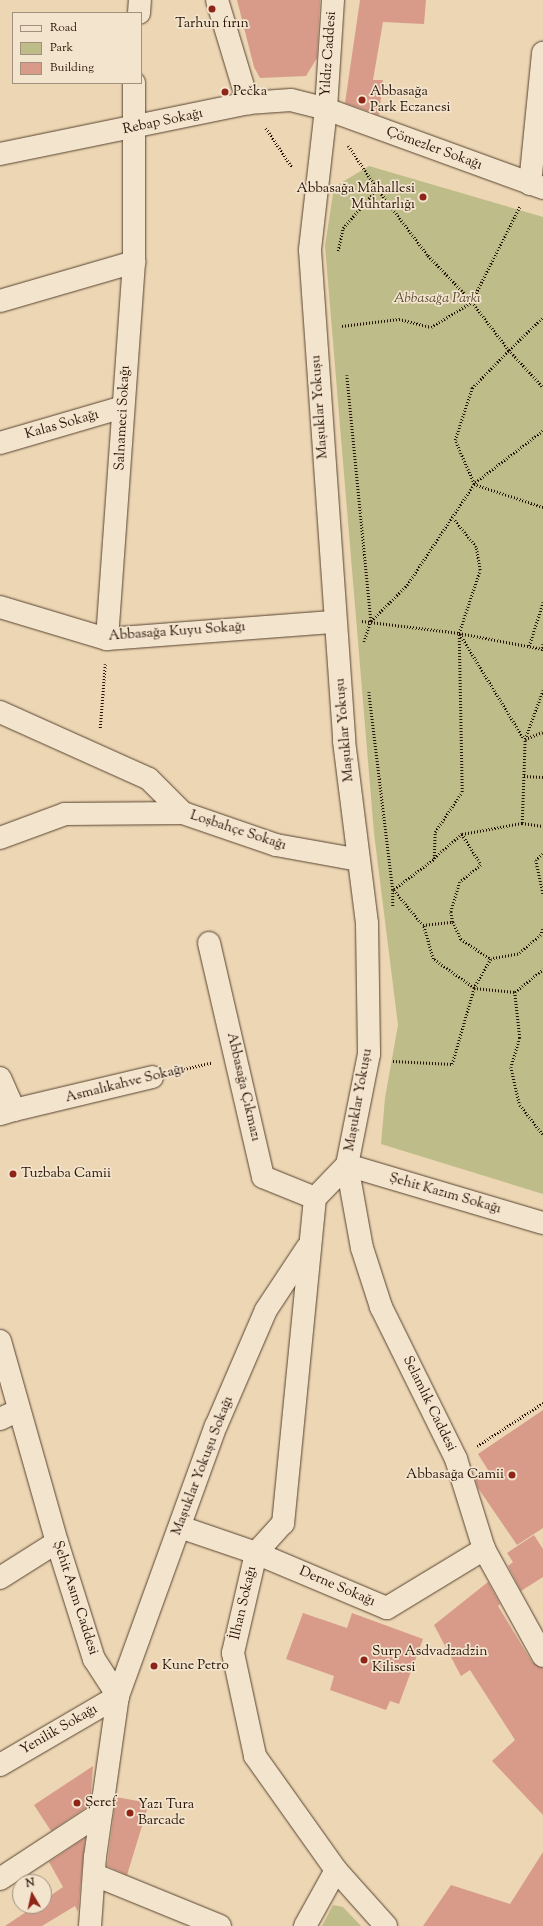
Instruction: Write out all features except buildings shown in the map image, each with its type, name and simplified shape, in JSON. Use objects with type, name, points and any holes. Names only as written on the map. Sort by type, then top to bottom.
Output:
[{"type":"street","points":[[139,12],[140,0]]},
{"type":"street","points":[[217,0],[248,103]]},
{"type":"street","name":"Yıldız Caddesi","points":[[326,108],[333,0]]},
{"type":"street","points":[[537,186],[543,53]]},
{"type":"street","name":"Salnameci Sokağı","points":[[107,639],[118,513],[123,407],[134,262],[134,84]]},
{"type":"street","name":"Rebap Sokağı","points":[[0,149],[133,128],[248,103],[291,100],[326,108]]},
{"type":"street","name":"Çömezler Sokağı","points":[[326,108],[537,186]]},
{"type":"street","name":"Maşuklar Yokuşu","points":[[315,1198],[347,1165],[369,1054],[367,924],[344,741],[310,250],[326,108]]},
{"type":"street","points":[[0,301],[134,262]]},
{"type":"street","name":"Kalas Sokağı","points":[[0,443],[123,407]]},
{"type":"street","name":"Abbasağa Kuyu Sokağı","points":[[0,607],[107,639],[335,622]]},
{"type":"street","name":"Loşbahçe Sokağı","points":[[0,712],[98,753],[149,779],[183,813],[276,845],[359,860]]},
{"type":"street","points":[[0,838],[65,814],[183,813]]},
{"type":"street","name":"Abbasağa Çıkmazı","points":[[209,943],[263,1177],[315,1198]]},
{"type":"street","name":"Asmalıkahve Sokağı","points":[[0,1078],[7,1113],[152,1077]]},
{"type":"street","name":"Şehit Kazım Sokağı","points":[[347,1165],[543,1223]]},
{"type":"street","name":"Selamlık Caddesi","points":[[347,1165],[362,1248],[381,1306],[456,1459],[484,1549],[543,1656]]},
{"type":"street","points":[[308,1245],[315,1198]]},
{"type":"street","name":"Maşuklar Yokuşu Sokağı","points":[[118,1696],[216,1426],[264,1316],[308,1245]]},
{"type":"street","name":"İlhan Sokağı","points":[[308,1245],[283,1523],[256,1553],[233,1653],[255,1756],[336,1870],[386,1926]]},
{"type":"street","name":"Şehit Asım Caddesi","points":[[0,1341],[9,1415],[57,1542],[94,1659],[118,1696]]},
{"type":"street","name":"Derne Sokağı","points":[[180,1527],[256,1553],[387,1608],[484,1549]]},
{"type":"street","points":[[0,1578],[57,1542]]},
{"type":"street","points":[[90,1926],[101,1813],[118,1696]]},
{"type":"street","name":"Yenilik Sokağı","points":[[0,1765],[118,1696]]},
{"type":"street","points":[[0,1879],[101,1813]]},
{"type":"street","points":[[305,1926],[336,1870]]},
{"type":"street","points":[[95,1875],[213,1924]]},
{"type":"path","points":[[248,103],[316,200]]},
{"type":"path","points":[[346,143],[377,189],[427,255],[472,302],[509,350],[543,387]]},
{"type":"path","points":[[342,326],[399,320],[431,327],[472,302],[537,186]]},
{"type":"path","points":[[337,256],[343,228],[377,189]]},
{"type":"path","points":[[543,317],[472,388],[455,440],[474,484],[543,507]]},
{"type":"path","points":[[341,319],[343,333]]},
{"type":"path","points":[[346,372],[371,621],[363,646]]},
{"type":"path","points":[[371,621],[407,585],[453,519],[474,484],[543,431]]},
{"type":"path","points":[[434,859],[435,832],[462,792],[459,633],[480,570],[476,547],[453,519]]},
{"type":"path","points":[[530,646],[543,602]]},
{"type":"path","points":[[335,622],[371,621],[459,633],[542,649],[543,644]]},
{"type":"path","points":[[459,633],[525,739]]},
{"type":"path","points":[[98,753],[107,639]]},
{"type":"path","points":[[368,685],[394,890],[423,925],[433,959],[474,988],[515,992],[543,968]]},
{"type":"path","points":[[522,823],[525,739],[543,690]]},
{"type":"path","points":[[525,739],[543,732]]},
{"type":"path","points":[[524,776],[543,777]]},
{"type":"path","points":[[394,890],[434,859],[462,834],[522,823],[543,826]]},
{"type":"path","points":[[462,834],[481,865],[460,882],[451,912],[453,922],[461,939],[490,959],[518,954],[541,935],[543,929]]},
{"type":"path","points":[[543,854],[536,860],[543,894]]},
{"type":"path","points":[[423,925],[453,922]]},
{"type":"path","points":[[386,1061],[452,1064],[474,988],[490,959]]},
{"type":"path","points":[[515,992],[520,1038],[511,1067],[520,1105],[543,1134]]},
{"type":"path","name":"Asmalıkahve Sokağı","points":[[152,1077],[236,1057]]},
{"type":"path","points":[[456,1459],[543,1403]]},
{"type":"green space","name":"Abbasağa Parkı","points":[[369,166],[543,217],[543,1194],[381,1144],[385,1098],[398,1025],[374,833],[325,246],[334,187]]},
{"type":"green space","points":[[333,1905],[343,1907],[361,1926],[322,1926]]},
{"type":"place","name":"Tarhun fırın","points":[[212,9]]},
{"type":"place","name":"Pečka","points":[[225,92]]},
{"type":"place","name":"Abbasağa Park Eczanesi","points":[[362,100]]},
{"type":"place","name":"Abbasağa Mahallesi Muhtarlığı","points":[[423,197]]},
{"type":"place","name":"Tuzbaba Camii","points":[[13,1174]]},
{"type":"place","name":"Abbasağa Camii","points":[[512,1475]]},
{"type":"place","name":"Surp Asdvadzadzin Kilisesi","points":[[364,1660]]},
{"type":"place","name":"Kune Petro","points":[[154,1666]]},
{"type":"place","name":"Şeref","points":[[77,1803]]},
{"type":"place","name":"Yazı Tura Barcade","points":[[130,1813]]}]
